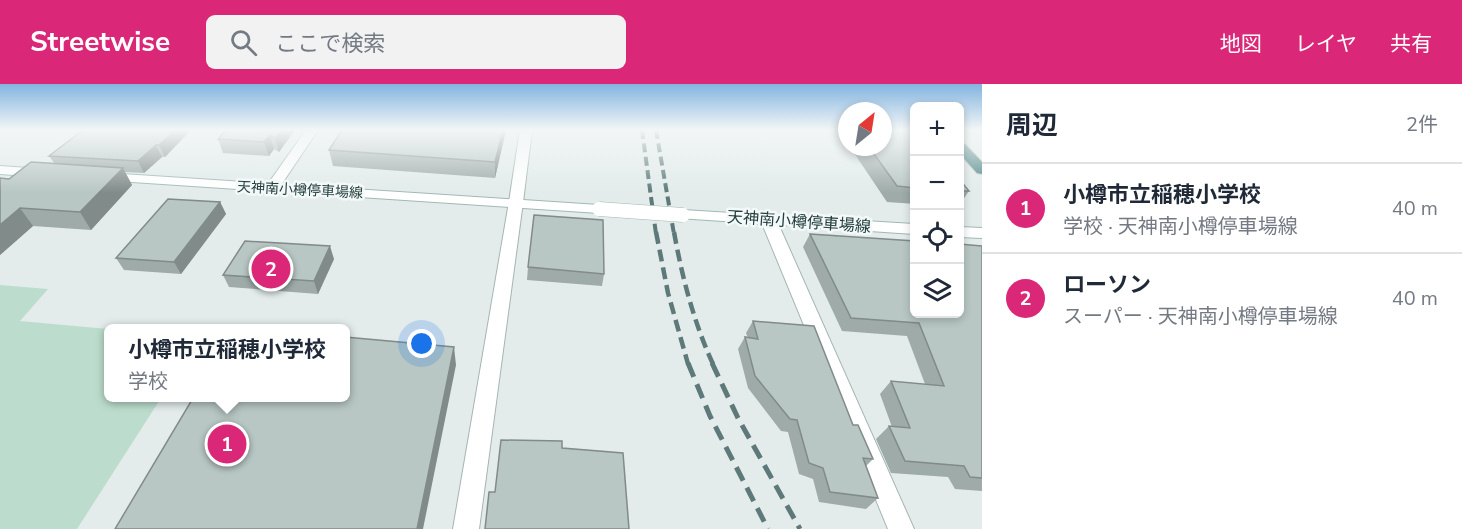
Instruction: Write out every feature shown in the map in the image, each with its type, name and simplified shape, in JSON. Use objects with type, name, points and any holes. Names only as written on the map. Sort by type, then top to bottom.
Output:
[{"type":"highway","points":[[964,151],[982,170]]},
{"type":"main road","points":[[272,188],[298,151]]},
{"type":"main road","points":[[466,529],[523,151]]},
{"type":"main road","points":[[0,170],[59,174]]},
{"type":"main road","name":"天神南小樽停車場線","points":[[94,176],[910,229]]},
{"type":"main road","points":[[769,221],[901,529]]},
{"type":"main road","points":[[964,232],[982,233]]},
{"type":"green space","points":[[0,285],[48,289],[20,321],[104,329],[104,402],[158,402],[77,529],[0,529]]},
{"type":"building","points":[[56,151],[150,151],[138,161],[49,156]]},
{"type":"building","points":[[340,151],[498,151],[495,162]]},
{"type":"building","points":[[892,151],[910,151],[910,187],[897,186],[875,156],[892,156]]},
{"type":"building","points":[[31,162],[123,168],[80,212],[20,208],[0,225],[0,178],[9,179]]},
{"type":"building","points":[[168,199],[220,202],[174,262],[116,258]]},
{"type":"building","points":[[534,215],[603,220],[604,274],[528,267]]},
{"type":"building","points":[[810,234],[910,241],[910,318],[964,318],[964,244],[982,246],[982,478],[970,477],[964,466],[905,461],[889,426],[910,428],[891,381],[944,386],[919,323],[851,318]]},
{"type":"building","points":[[245,241],[330,246],[314,281],[223,275]]},
{"type":"building","points":[[753,321],[814,326],[853,425],[858,425],[873,459],[863,458],[878,498],[830,492],[823,468],[809,463],[797,420],[790,419],[755,376],[745,337],[758,339]]},
{"type":"building","points":[[350,337],[454,347],[417,529],[115,529],[191,402],[350,402]]},
{"type":"building","points":[[501,440],[562,441],[562,448],[623,453],[629,529],[485,529],[489,492],[495,492]]},
{"type":"railway","points":[[645,151],[656,234]]},
{"type":"railway","points":[[660,151],[674,234]]},
{"type":"railway","points":[[656,232],[668,293],[688,364]]},
{"type":"railway","points":[[674,232],[689,300],[713,364]]},
{"type":"railway","points":[[688,363],[710,416],[768,529]]},
{"type":"railway","points":[[712,363],[738,418],[800,529]]},
{"type":"place","name":"ローソン","points":[[271,269]]},
{"type":"place","name":"小樽市立稲穂小学校","points":[[227,444]]}]
